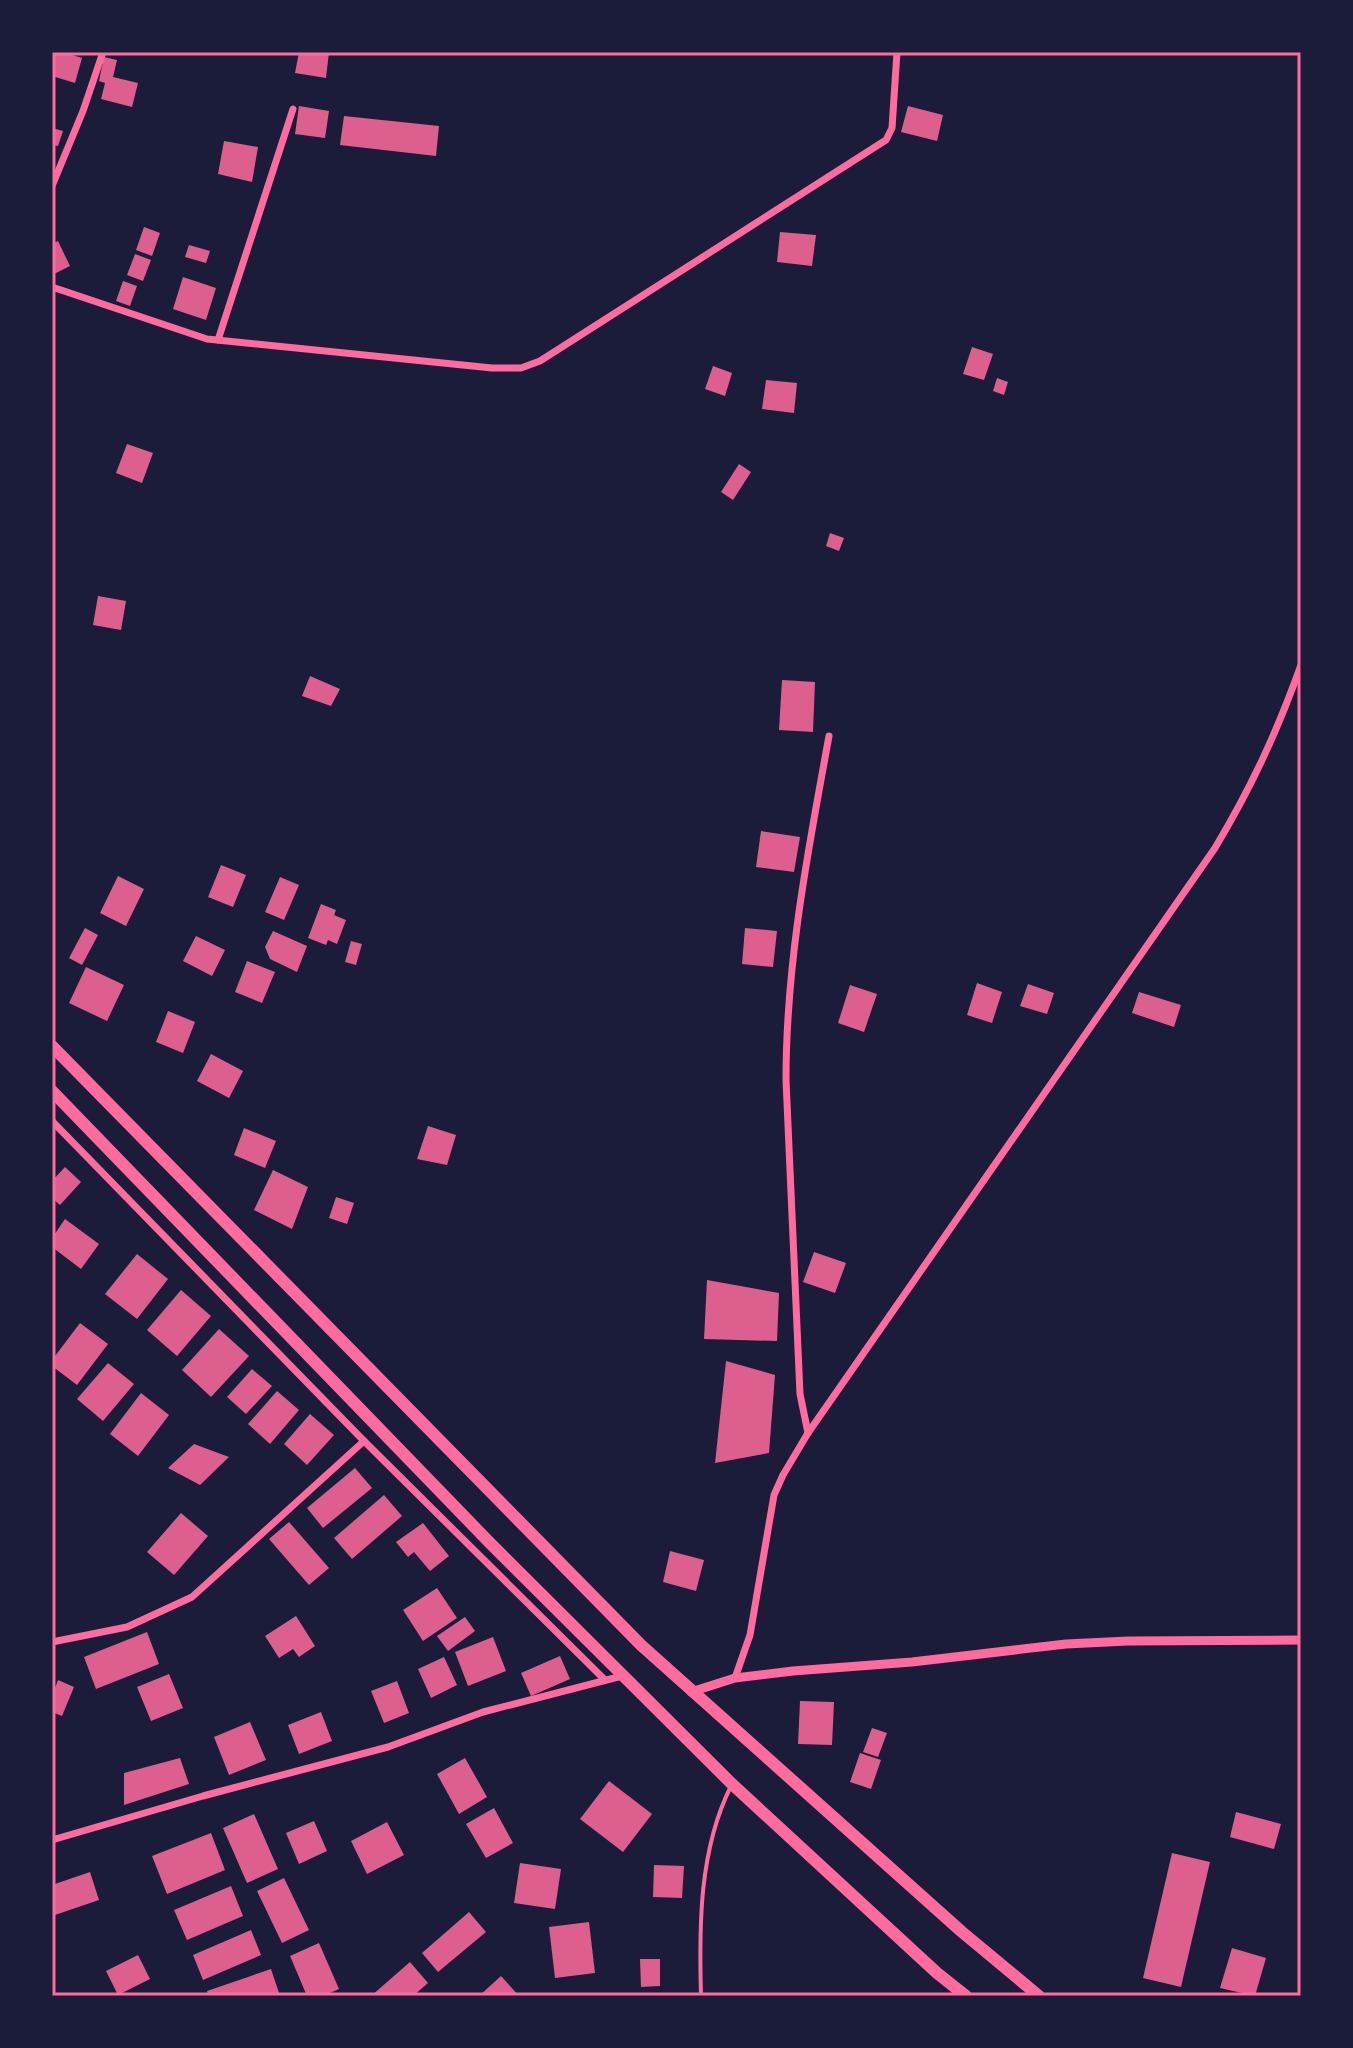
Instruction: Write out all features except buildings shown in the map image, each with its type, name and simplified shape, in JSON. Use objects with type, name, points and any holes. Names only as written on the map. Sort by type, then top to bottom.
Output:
[{"type":"main road","points":[[52,1046],[641,1645],[962,1932],[1039,1996]]},
{"type":"main road","points":[[52,1091],[732,1784],[937,1973],[966,1996]]},
{"type":"street","points":[[52,186],[103,52]]},
{"type":"street","points":[[52,287],[207,339],[492,368],[521,368],[540,361],[886,140],[892,128],[897,52]]},
{"type":"street","points":[[218,340],[293,109]]},
{"type":"street","points":[[735,1678],[750,1635],[774,1495],[783,1475],[808,1433],[1215,848],[1251,787],[1301,665]]},
{"type":"street","points":[[808,1433],[800,1394],[786,1029],[797,918],[829,736]]},
{"type":"street","points":[[52,1121],[364,1441],[605,1680]]},
{"type":"street","points":[[52,1642],[127,1627],[192,1597],[364,1441]]},
{"type":"street","points":[[691,1692],[735,1678],[1066,1644],[1301,1640]]},
{"type":"street","points":[[52,1840],[388,1747],[483,1712],[623,1676]]},
{"type":"lane","points":[[701,1996],[700,1940],[708,1856],[718,1812],[732,1784]]}]
